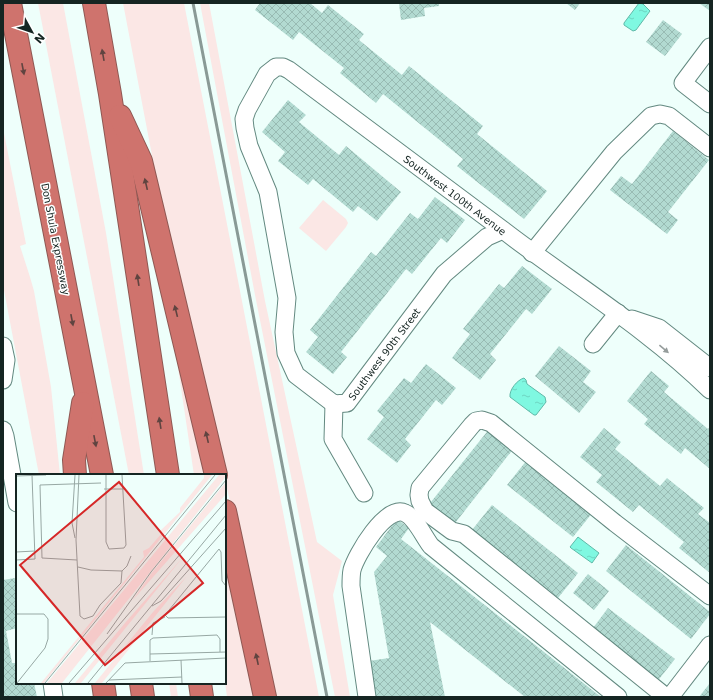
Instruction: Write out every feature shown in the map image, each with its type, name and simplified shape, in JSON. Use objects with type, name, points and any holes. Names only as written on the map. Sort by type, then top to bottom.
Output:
[{"type":"highway","name":"Don Shula Expressway","points":[[10,3],[102,474]]},
{"type":"highway","points":[[94,3],[110,94],[168,474]]},
{"type":"highway","points":[[110,94],[141,160],[216,474]]},
{"type":"highway","points":[[76,474],[74,460],[86,388]]},
{"type":"highway","points":[[226,516],[265,697]]},
{"type":"highway","points":[[103,684],[105,697]]},
{"type":"highway","points":[[140,684],[143,697]]},
{"type":"highway","points":[[200,684],[202,697]]},
{"type":"street","points":[[710,47],[683,82],[710,104]]},
{"type":"street","name":"Southwest 90th Street","points":[[289,70],[283,67],[276,67],[269,71],[264,77],[245,114],[245,128],[249,146],[268,192],[271,207],[287,298],[284,332],[286,353],[296,375],[334,404],[347,403],[444,274],[487,237],[503,230]]},
{"type":"street","name":"Southwest 100th Avenue","points":[[289,70],[532,253],[620,315],[695,375],[710,390]]},
{"type":"street","points":[[532,253],[614,152],[649,117],[660,114],[669,116],[710,148]]},
{"type":"street","points":[[593,344],[620,315]]},
{"type":"street","name":"Southwest 100th Avenue","points":[[620,315],[659,328],[710,368]]},
{"type":"street","points":[[3,346],[6,360],[3,380]]},
{"type":"street","points":[[334,404],[333,439],[364,493]]},
{"type":"street","points":[[666,697],[464,534],[452,531],[425,510],[420,501],[420,488],[472,425],[479,420],[485,420],[508,436],[615,524],[710,596]]},
{"type":"street","points":[[3,430],[16,497]]},
{"type":"street","points":[[367,697],[351,586],[352,570],[364,545],[384,519],[393,513],[399,512],[406,513],[412,518],[432,546],[618,697]]},
{"type":"street","points":[[670,697],[710,645]]},
{"type":"street","points":[[52,684],[54,697]]},
{"type":"shaded area","points":[[38,3],[63,3],[106,233],[144,474],[129,474]]},
{"type":"shaded area","points":[[123,3],[184,3],[319,697],[272,697],[246,568],[226,484],[226,474],[224,474],[170,250]]},
{"type":"shaded area","points":[[200,3],[209,3],[265,301],[317,542],[342,561],[333,595],[350,697],[335,697],[255,295]]},
{"type":"shaded area","points":[[3,128],[26,244],[20,246],[34,291],[51,387],[60,474],[39,474],[3,285]]},
{"type":"shaded area","points":[[323,200],[346,219],[348,223],[326,251],[299,228]]},
{"type":"shaded area","points":[[174,341],[210,474],[194,474]]},
{"type":"shaded area","points":[[226,545],[258,697],[227,697],[225,684]]},
{"type":"shaded area","points":[[169,684],[176,684],[178,697],[171,697]]},
{"type":"water","points":[[639,3],[643,4],[650,11],[636,30],[633,31],[624,25],[624,23]]},
{"type":"water","points":[[524,378],[527,384],[545,397],[546,402],[536,415],[510,397],[514,386]]},
{"type":"water","points":[[578,537],[599,553],[592,563],[570,547]]},
{"type":"building","points":[[260,3],[310,3],[322,13],[328,5],[364,34],[359,40],[402,75],[409,66],[483,126],[477,134],[547,191],[524,219],[457,166],[463,159],[383,94],[376,103],[340,73],[344,68],[299,32],[293,40],[255,10]]},
{"type":"building","points":[[399,3],[439,3],[439,6],[424,8],[425,16],[401,20]]},
{"type":"building","points":[[566,3],[580,3],[575,10]]},
{"type":"building","points":[[699,3],[710,3],[710,11]]},
{"type":"building","points":[[663,20],[682,34],[665,56],[646,42]]},
{"type":"building","points":[[288,100],[306,115],[299,122],[339,155],[346,146],[401,192],[377,221],[358,206],[353,212],[313,179],[308,185],[278,161],[285,152],[262,132]]},
{"type":"building","points":[[673,131],[709,160],[668,212],[678,220],[667,234],[610,190],[621,176],[632,184]]},
{"type":"building","points":[[435,197],[465,220],[447,243],[441,238],[412,274],[406,269],[341,352],[347,357],[333,374],[306,352],[318,337],[310,330],[371,252],[376,256],[410,213],[418,219]]},
{"type":"building","points":[[522,266],[552,289],[532,314],[526,309],[490,354],[496,360],[480,380],[452,358],[470,334],[463,329],[499,284],[504,288]]},
{"type":"building","points":[[559,346],[591,371],[583,382],[596,392],[579,413],[535,376]]},
{"type":"building","points":[[426,364],[456,388],[442,405],[436,400],[405,439],[411,445],[397,463],[367,439],[384,417],[377,411],[404,378],[411,383]]},
{"type":"building","points":[[651,371],[669,386],[664,392],[708,429],[710,427],[710,469],[685,448],[681,454],[644,424],[648,419],[627,401]]},
{"type":"building","points":[[490,428],[514,448],[452,527],[427,507]]},
{"type":"building","points":[[604,428],[621,442],[615,449],[660,486],[667,478],[704,508],[698,514],[710,523],[710,573],[679,548],[684,542],[639,505],[633,512],[596,482],[602,475],[580,457]]},
{"type":"building","points":[[527,460],[593,512],[573,537],[507,485]]},
{"type":"building","points":[[492,505],[578,573],[558,598],[472,530]]},
{"type":"building","points":[[397,519],[409,528],[401,539],[601,697],[525,697],[430,622],[445,697],[375,697],[369,661],[389,658],[374,572],[387,556],[376,547]]},
{"type":"building","points":[[626,545],[710,612],[691,639],[606,571]]},
{"type":"building","points":[[588,574],[609,591],[594,610],[573,593]]},
{"type":"building","points":[[15,578],[16,582],[16,628],[6,631],[12,663],[16,663],[16,684],[34,684],[37,697],[3,697],[3,580]]},
{"type":"building","points":[[608,608],[675,659],[656,683],[590,632]]},
{"type":"building","points":[[710,683],[710,697],[699,697]]},
{"type":"railway","points":[[193,3],[327,697]]}]
